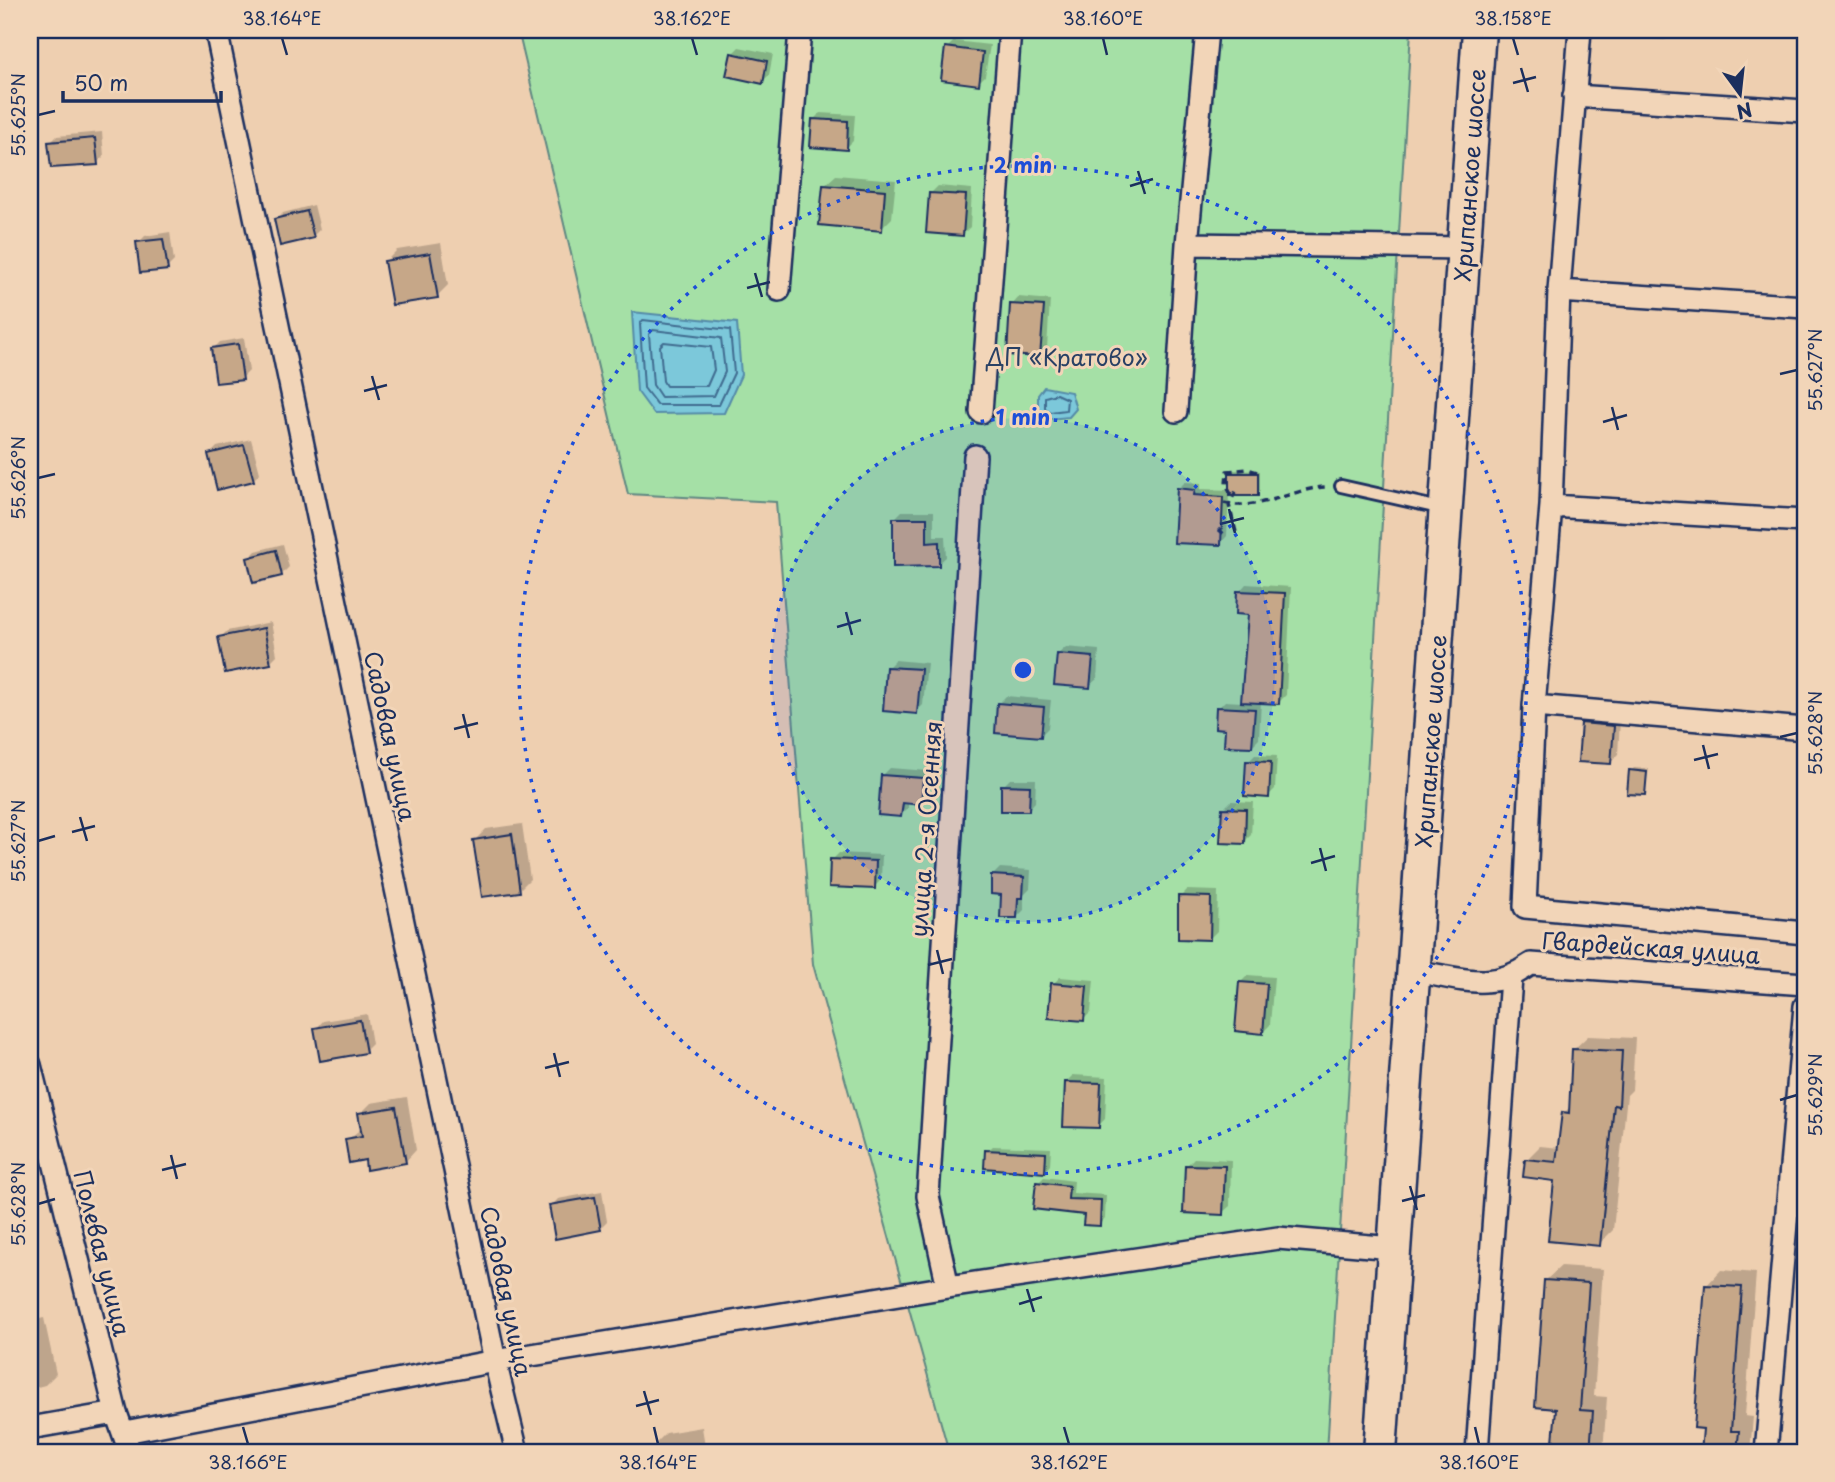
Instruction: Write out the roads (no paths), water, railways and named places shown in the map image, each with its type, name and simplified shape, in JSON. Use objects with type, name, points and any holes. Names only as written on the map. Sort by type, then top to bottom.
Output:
[{"type":"main road","name":"Хрипанское шоссе","points":[[1380,1452],[1479,30]]},
{"type":"street","name":"Садовая улица","points":[[216,30],[495,1361],[517,1452]]},
{"type":"street","points":[[779,290],[800,30]]},
{"type":"street","points":[[981,412],[1010,30]]},
{"type":"street","points":[[1176,411],[1187,244],[1207,30]]},
{"type":"street","points":[[1580,30],[1559,291],[1551,506],[1534,706],[1525,906],[1805,933]]},
{"type":"street","points":[[1574,96],[1805,111]]},
{"type":"street","points":[[1187,244],[1464,247]]},
{"type":"street","points":[[1559,291],[1805,307]]},
{"type":"street","name":"улица 2-я Осенняя","points":[[948,1287],[928,1196],[975,456]]},
{"type":"street","points":[[1551,506],[1805,522]]},
{"type":"street","points":[[1534,706],[1805,729]]},
{"type":"street","name":"Гвардейская улица","points":[[1414,971],[1486,983],[1511,978],[1531,964],[1805,984]]},
{"type":"street","points":[[1477,1452],[1511,978]]},
{"type":"street","points":[[1766,1452],[1805,1006]]},
{"type":"street","name":"Полевая улица","points":[[30,1065],[124,1432]]},
{"type":"street","points":[[30,1428],[124,1432],[495,1361],[948,1287],[1278,1238],[1393,1248]]},
{"type":"lane","points":[[1341,486],[1445,509]]},
{"type":"water","points":[[632,312],[737,323],[741,375],[724,413],[654,414],[637,391]]},
{"type":"water","points":[[1044,387],[1071,392],[1076,409],[1069,417],[1049,419],[1038,414],[1038,395]]},
{"type":"park label","name":"ДП «Кратово»","points":[[1067,356]]}]
